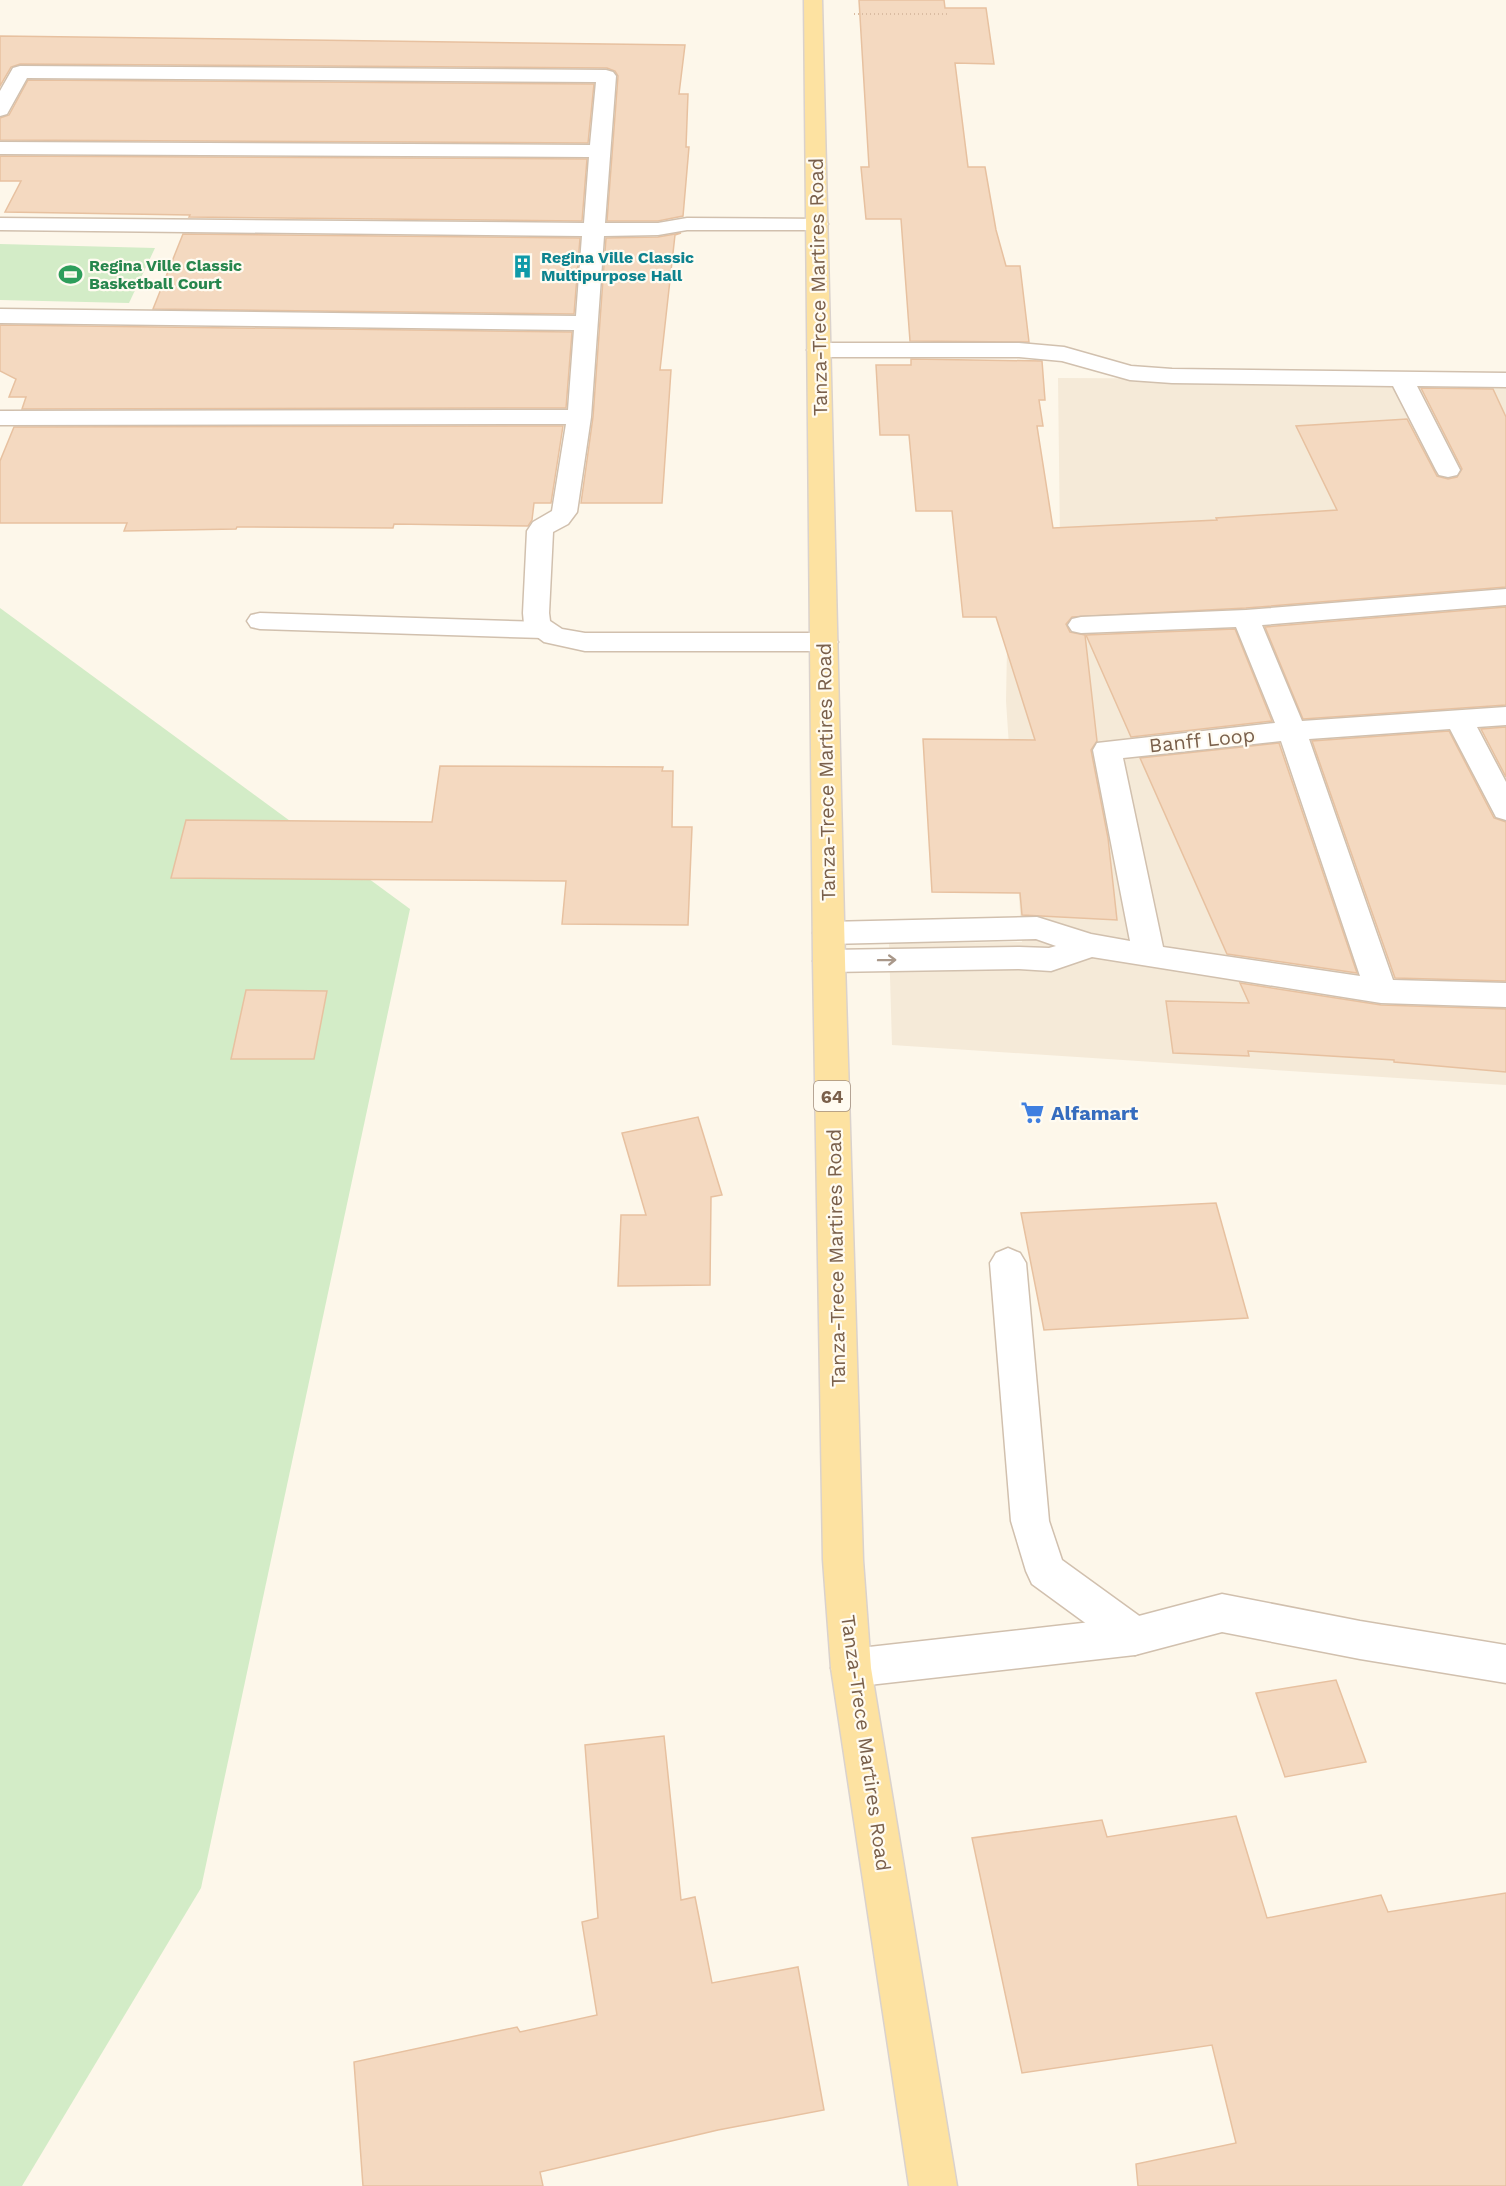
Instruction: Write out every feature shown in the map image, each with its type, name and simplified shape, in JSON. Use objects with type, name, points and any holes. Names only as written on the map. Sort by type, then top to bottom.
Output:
[{"type":"main road","name":"Tanza-Trece Martires Road","points":[[813,7],[828,947],[843,1560],[851,1668],[933,2186]]},
{"type":"street","points":[[0,110],[21,72],[606,76],[601,152],[592,230],[579,417],[564,512],[558,520],[543,526],[540,531],[537,624],[554,636],[585,642],[824,642]]},
{"type":"street","points":[[0,148],[601,152]]},
{"type":"street","points":[[0,224],[658,229],[688,237],[817,231]]},
{"type":"street","points":[[0,316],[587,323]]},
{"type":"street","points":[[819,350],[1019,350],[1064,354],[1130,373],[1172,376],[1506,380]]},
{"type":"street","points":[[1401,378],[1448,470]]},
{"type":"street","points":[[0,418],[579,417]]},
{"type":"street","points":[[1080,625],[1246,618],[1506,597]]},
{"type":"street","points":[[1246,618],[1292,731],[1381,991]]},
{"type":"street","points":[[260,621],[543,630]]},
{"type":"street","name":"Banff Loop","points":[[1149,956],[1107,750],[1292,731],[1506,716]]},
{"type":"street","points":[[1460,721],[1506,810]]},
{"type":"street","points":[[828,947],[992,944],[1051,960],[1090,945],[1381,991],[1506,995]]},
{"type":"street","points":[[1008,1263],[1030,1521],[1046,1571],[1136,1636]]},
{"type":"street","points":[[851,1668],[1136,1636],[1222,1613],[1360,1640],[1506,1664]]},
{"type":"path","points":[[813,7],[947,14]]},
{"type":"shaded area","points":[[1058,378],[1506,380],[1506,1085],[892,1045],[889,943],[1022,942],[1006,701],[1009,542],[1060,540]]},
{"type":"green space","name":"Regina Ville Classic Basketball Court","points":[[0,244],[155,248],[129,303],[0,300]]},
{"type":"green space","points":[[0,608],[410,909],[201,1888],[22,2186],[0,2186]]},
{"type":"building","points":[[859,0],[944,0],[945,8],[986,8],[994,64],[955,63],[968,167],[985,167],[996,230],[1006,266],[1020,266],[1029,342],[910,341],[901,219],[866,219],[861,167],[869,167]]},
{"type":"building","points":[[0,36],[685,45],[679,94],[688,94],[686,147],[689,147],[683,216],[658,221],[607,221],[618,76],[615,71],[607,68],[20,64],[11,67],[0,86]]},
{"type":"building","points":[[28,80],[594,84],[588,143],[0,140],[0,118],[9,115]]},
{"type":"building","points":[[0,156],[587,159],[582,221],[189,217],[190,215],[5,212],[21,181],[0,181]]},
{"type":"building","points":[[681,233],[675,235],[660,370],[671,370],[662,503],[581,503],[593,417],[606,238],[658,237]]},
{"type":"building","points":[[183,234],[580,238],[574,314],[153,309]]},
{"type":"building","points":[[0,325],[572,332],[566,408],[22,409],[26,397],[9,397],[16,379],[0,371]]},
{"type":"building","points":[[911,359],[1042,361],[1045,400],[1039,400],[1043,426],[1037,426],[1053,528],[1217,520],[1216,518],[1337,510],[1296,426],[1407,419],[1437,476],[1448,479],[1457,477],[1462,469],[1421,388],[1493,389],[1506,417],[1506,587],[1246,608],[1072,617],[1066,624],[1070,632],[1085,635],[1097,741],[1091,750],[1108,838],[1117,920],[1022,915],[1020,893],[932,892],[923,739],[1035,740],[996,617],[963,617],[952,511],[916,511],[909,435],[880,435],[876,365],[911,365]]},
{"type":"building","points":[[563,426],[551,503],[534,503],[532,520],[528,526],[394,524],[393,528],[237,527],[236,529],[124,531],[127,523],[0,523],[0,461],[14,427]]},
{"type":"building","points":[[1506,607],[1506,705],[1303,719],[1265,627]]},
{"type":"building","points":[[1235,629],[1272,721],[1131,737],[1086,635]]},
{"type":"building","points":[[1506,727],[1506,777],[1481,729]]},
{"type":"building","points":[[1449,731],[1494,818],[1506,822],[1506,981],[1395,978],[1312,741]]},
{"type":"building","points":[[1279,743],[1357,973],[1227,954],[1140,758]]},
{"type":"building","points":[[440,766],[663,767],[662,771],[673,771],[672,827],[692,827],[688,925],[562,924],[566,881],[171,878],[186,820],[432,822]]},
{"type":"building","points":[[1240,983],[1381,1005],[1506,1009],[1506,1072],[1394,1062],[1394,1060],[1248,1051],[1249,1056],[1173,1053],[1166,1001],[1249,1003]]},
{"type":"building","points":[[246,990],[327,991],[314,1059],[231,1059]]},
{"type":"building","points":[[698,1117],[722,1195],[711,1197],[710,1285],[618,1286],[621,1215],[646,1215],[622,1133]]},
{"type":"building","points":[[1216,1203],[1248,1318],[1044,1330],[1021,1213]]},
{"type":"building","points":[[1336,1680],[1366,1762],[1285,1777],[1256,1693]]},
{"type":"building","points":[[664,1736],[681,1900],[695,1897],[712,1983],[798,1967],[824,2110],[718,2130],[540,2172],[543,2186],[363,2186],[354,2062],[517,2027],[520,2032],[597,2015],[582,1922],[598,1918],[585,1745]]},
{"type":"building","points":[[1236,1816],[1267,1918],[1381,1895],[1388,1912],[1506,1893],[1506,2186],[1138,2186],[1136,2164],[1236,2143],[1212,2045],[1022,2073],[972,1838],[1102,1820],[1107,1837]]},
{"type":"place","name":"Regina Ville Classic Multipurpose Hall","points":[[523,266]]},
{"type":"place","name":"Regina Ville Classic Basketball Court","points":[[71,274]]},
{"type":"place","name":"Alfamart","points":[[1033,1113]]}]
